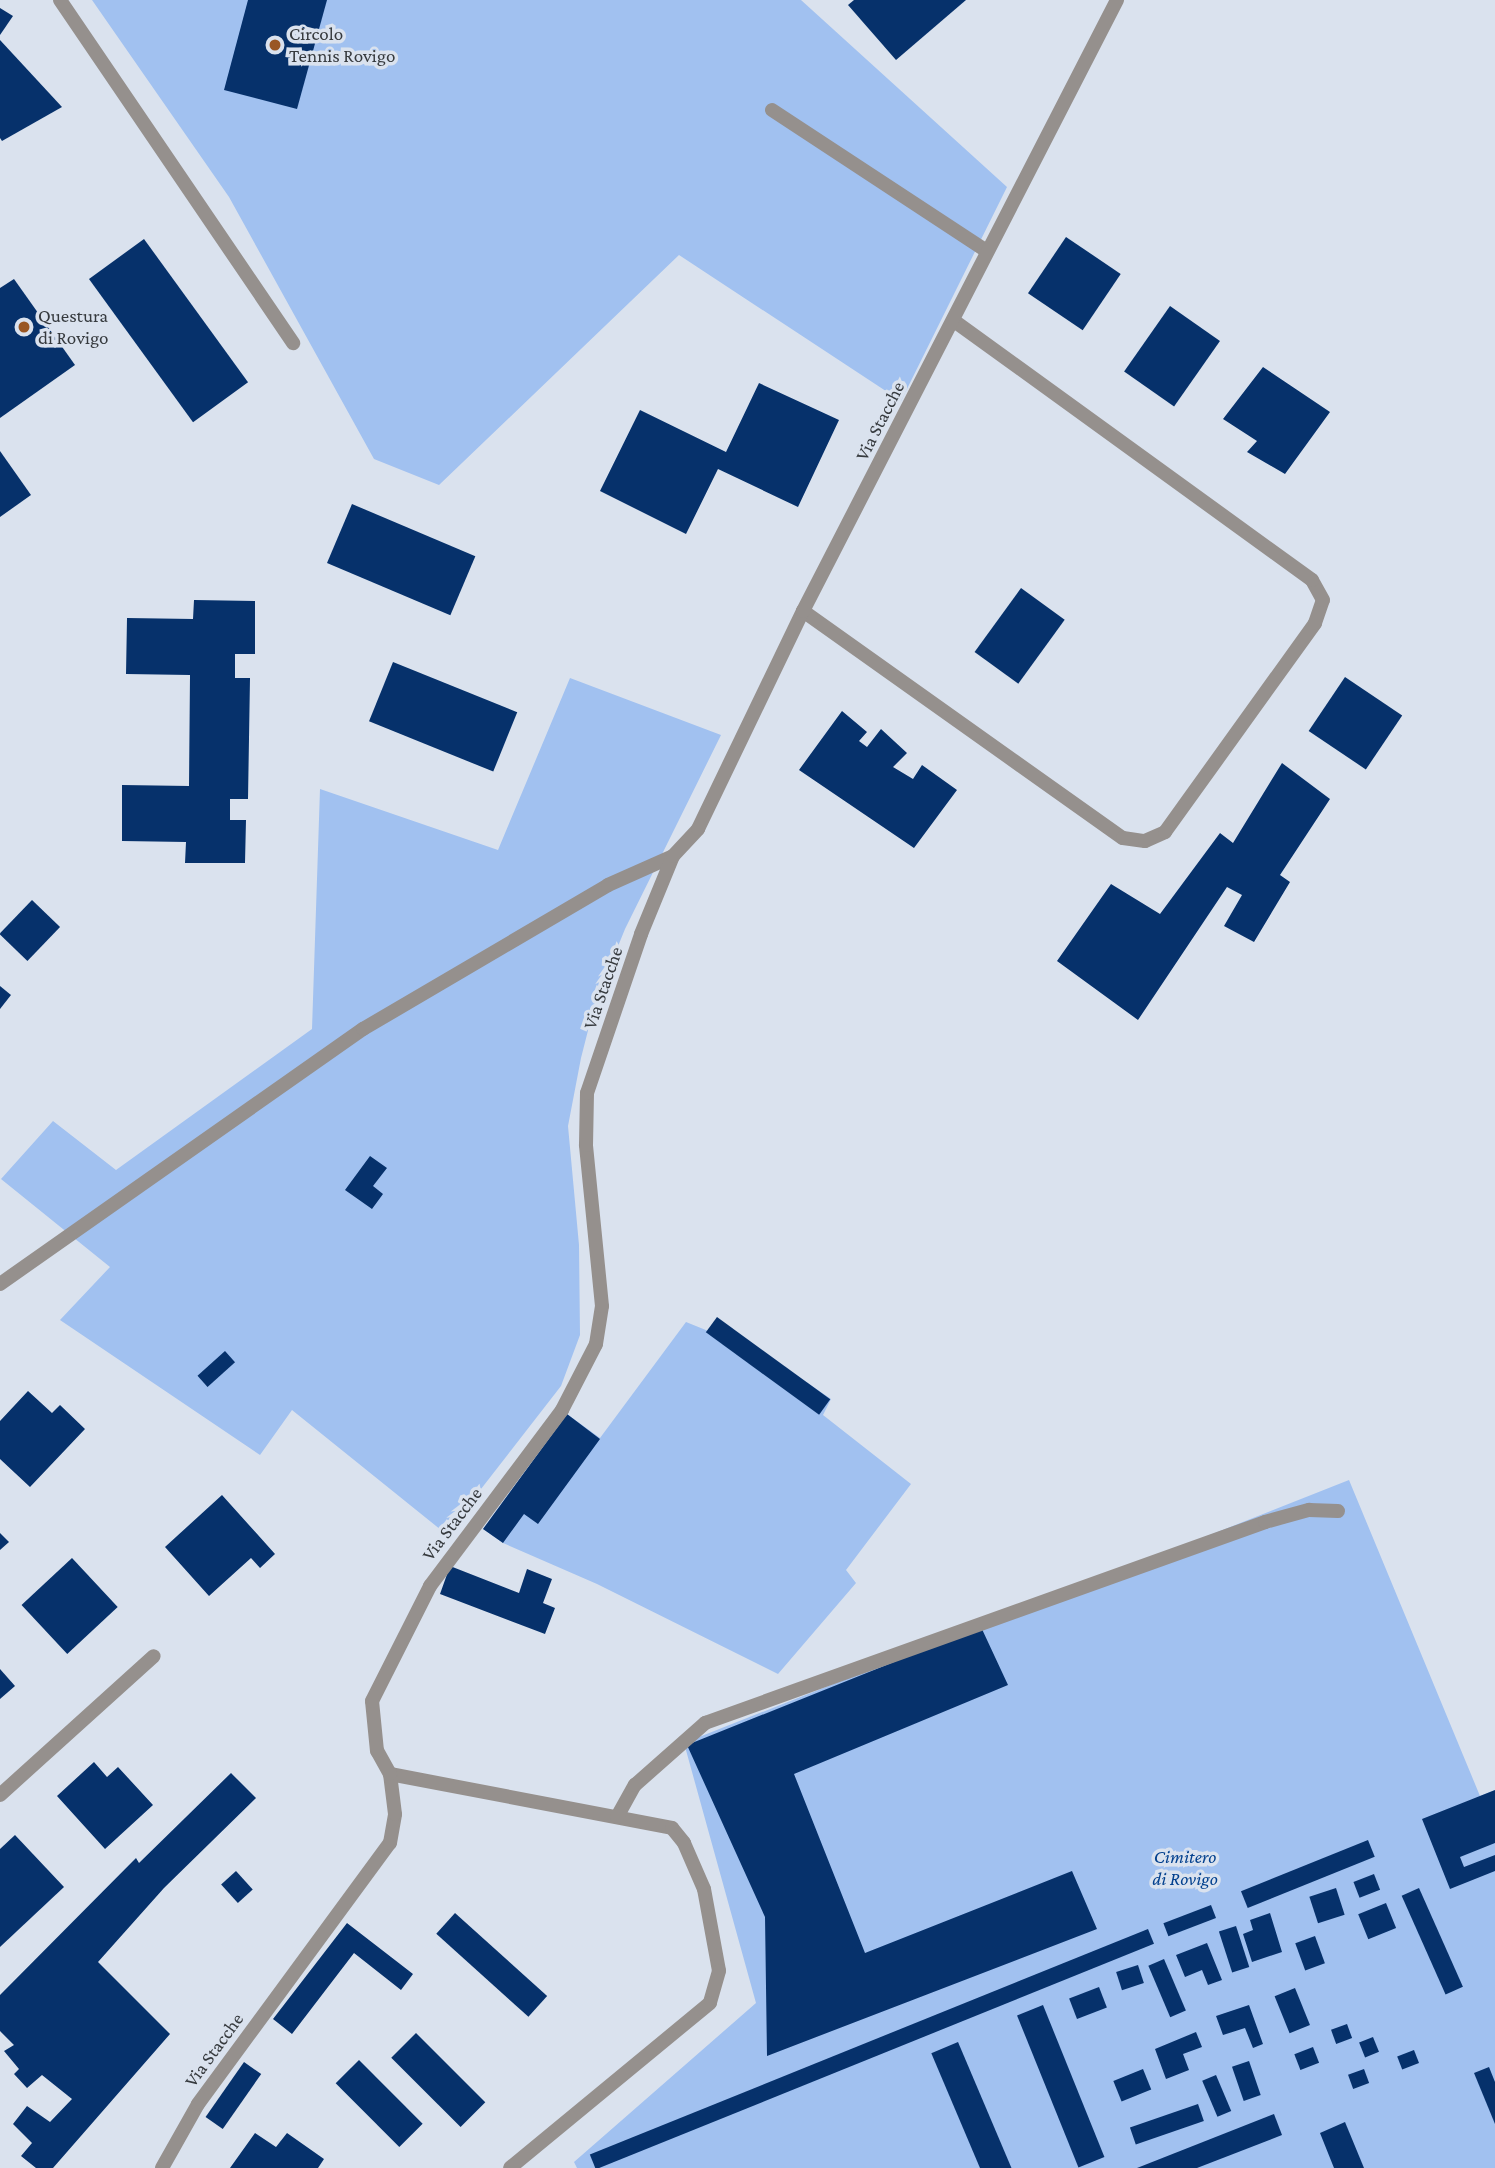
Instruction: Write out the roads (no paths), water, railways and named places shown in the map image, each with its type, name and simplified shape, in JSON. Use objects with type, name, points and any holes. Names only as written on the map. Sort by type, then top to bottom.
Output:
[{"type":"street","points":[[60,0],[293,343]]},
{"type":"street","name":"Via Stacche","points":[[162,2168],[198,2104],[390,1843],[395,1814],[390,1774],[377,1751],[372,1701],[430,1586],[562,1410],[596,1344],[602,1306],[586,1145],[587,1093],[673,856],[698,829],[803,611],[1117,0]]},
{"type":"street","points":[[772,110],[987,251]]},
{"type":"street","points":[[803,611],[1123,838],[1145,841],[1165,832],[1315,623],[1323,600],[1312,580],[953,320]]},
{"type":"street","name":"Via Stacche","points":[[0,1284],[363,1029],[608,885],[673,856]]},
{"type":"street","points":[[617,1817],[635,1785],[705,1723],[1265,1522],[1310,1510],[1338,1511]]},
{"type":"street","points":[[0,1795],[154,1656]]},
{"type":"street","points":[[390,1774],[672,1828],[684,1843],[704,1889],[719,1971],[710,2003],[510,2168]]},
{"type":"place","name":"Circolo Tennis Rovigo","points":[[275,45]]},
{"type":"place","name":"Questura di Rovigo","points":[[24,327]]},
{"type":"park label","name":"Cimitero di Rovigo","points":[[1185,1868]]}]
